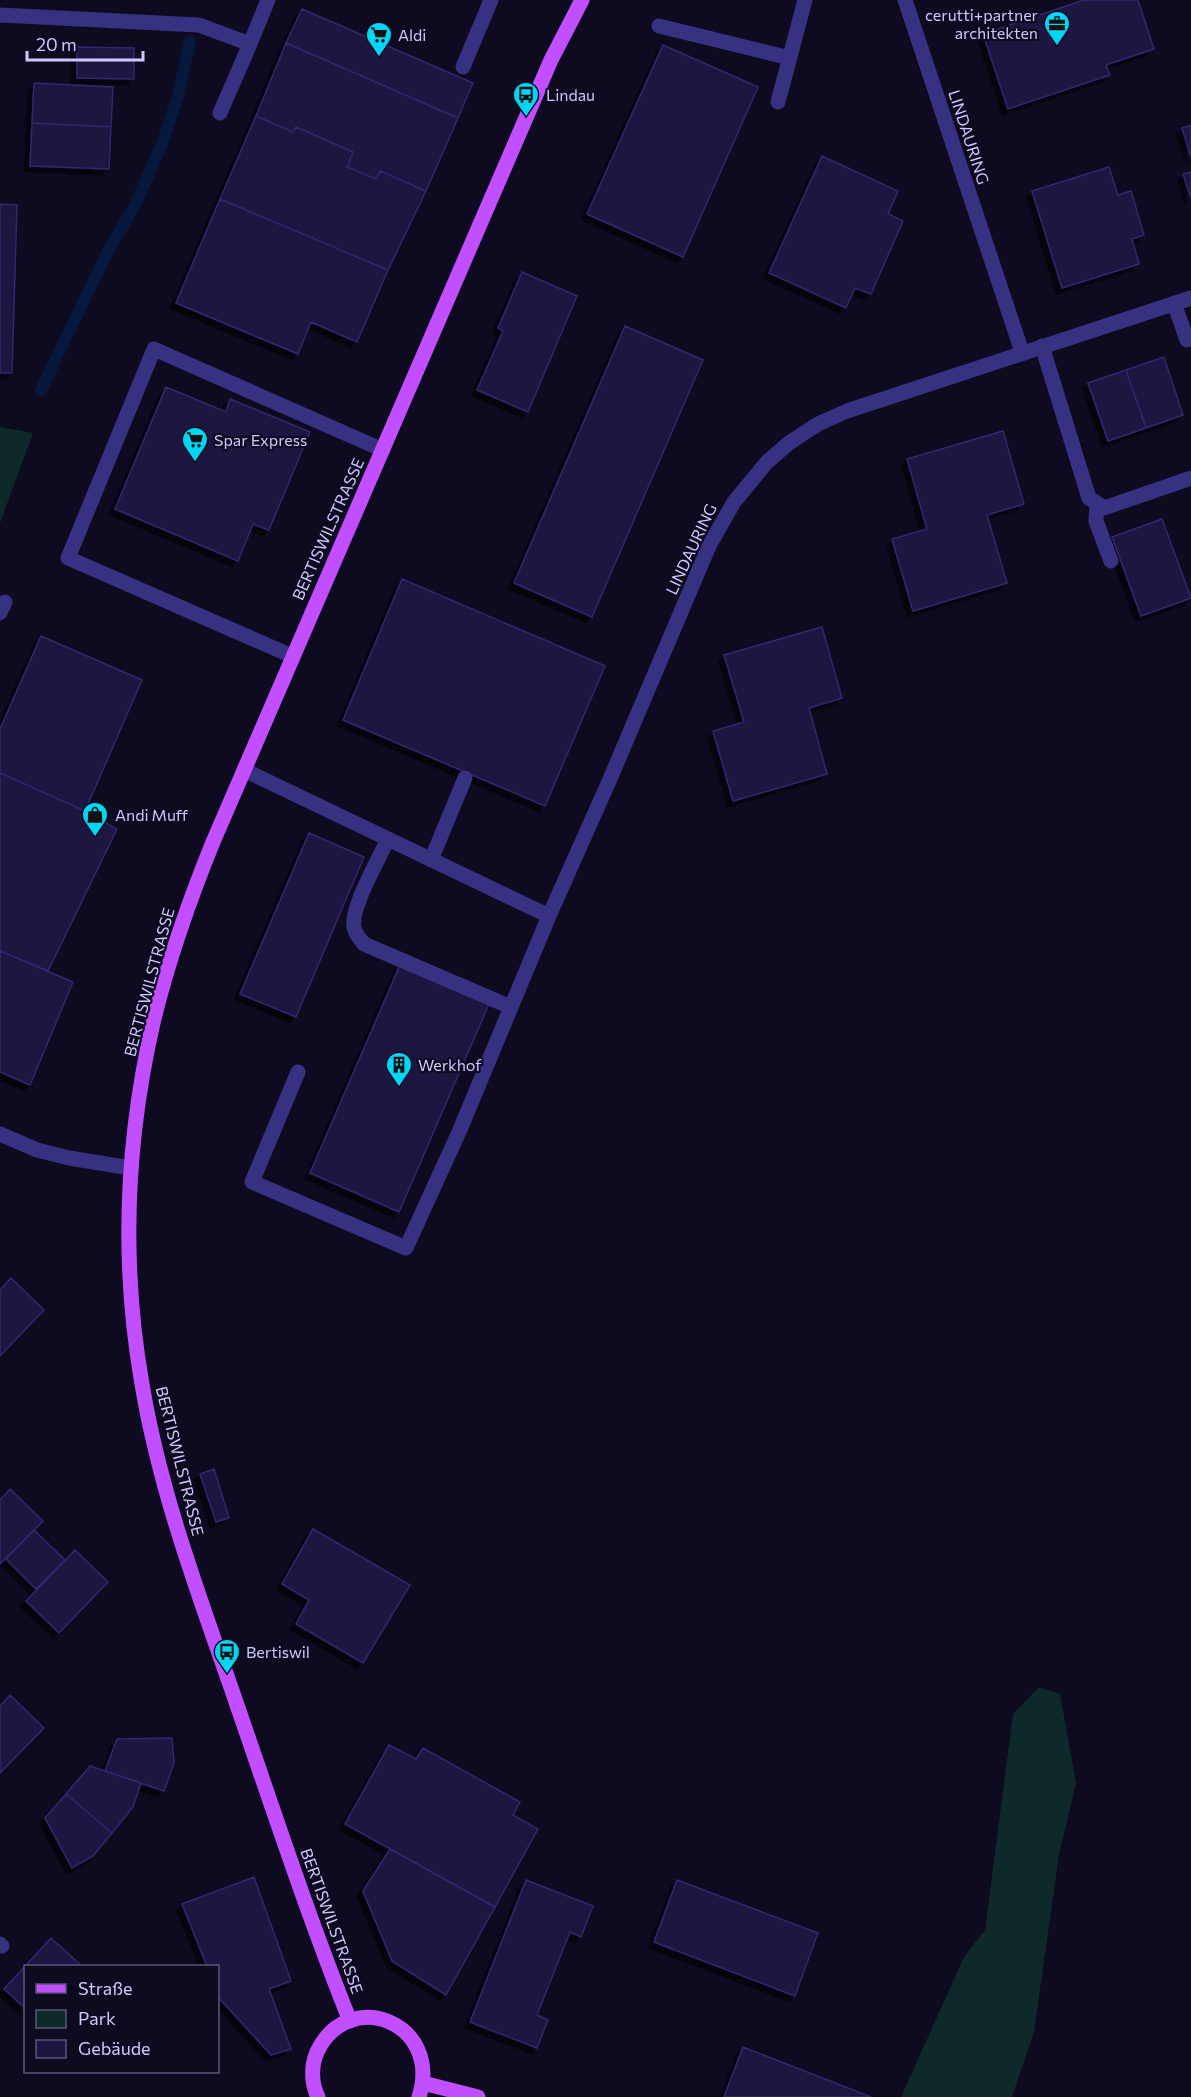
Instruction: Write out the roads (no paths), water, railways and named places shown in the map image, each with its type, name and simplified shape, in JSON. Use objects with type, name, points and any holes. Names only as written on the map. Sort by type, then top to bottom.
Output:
[{"type":"main road","name":"BERTISWILSTRASSE","points":[[350,2021],[226,1675],[171,1508],[154,1443],[142,1385],[130,1284],[131,1168],[143,1071],[168,969],[189,903],[292,656],[551,60],[582,0]]},
{"type":"main road","points":[[318,2097],[312,2077],[314,2058],[322,2042],[334,2029],[350,2021],[366,2018],[382,2019],[398,2026],[410,2037],[420,2051],[424,2067],[421,2090],[478,2097]]},
{"type":"street","points":[[220,113],[268,0]]},
{"type":"street","points":[[463,67],[491,0]]},
{"type":"street","points":[[778,102],[805,0]]},
{"type":"street","name":"LINDAURING","points":[[905,0],[1022,352]]},
{"type":"street","points":[[0,15],[199,25],[250,44]]},
{"type":"street","points":[[659,26],[790,58]]},
{"type":"street","name":"LINDAURING","points":[[297,1072],[252,1182],[406,1248],[459,1132],[549,916],[709,546],[735,501],[749,482],[789,443],[818,424],[847,411],[1191,298]]},
{"type":"street","points":[[1174,303],[1187,340]]},
{"type":"street","points":[[1042,346],[1089,498],[1104,508],[1191,478]]},
{"type":"street","points":[[292,656],[68,558],[154,349],[383,450]]},
{"type":"street","points":[[1097,503],[1096,520],[1111,561]]},
{"type":"street","points":[[244,770],[549,916]]},
{"type":"street","points":[[430,860],[465,778]]},
{"type":"street","points":[[388,839],[355,910],[354,926],[357,935],[364,944],[511,1007]]},
{"type":"street","points":[[0,1134],[37,1150],[69,1158],[131,1168]]},
{"type":"waterway","points":[[41,390],[106,255],[135,205],[162,144],[178,96],[190,41]]},
{"type":"place","name":"cerutti+partner architekten","points":[[1057,47]]},
{"type":"place","name":"Aldi","points":[[379,58]]},
{"type":"place","name":"Lindau","points":[[526,118]]},
{"type":"place","name":"Spar Express","points":[[195,463]]},
{"type":"place","name":"Andi Muff","points":[[95,838]]},
{"type":"place","name":"Werkhof","points":[[399,1088]]},
{"type":"place","name":"Bertiswil","points":[[227,1675]]}]
